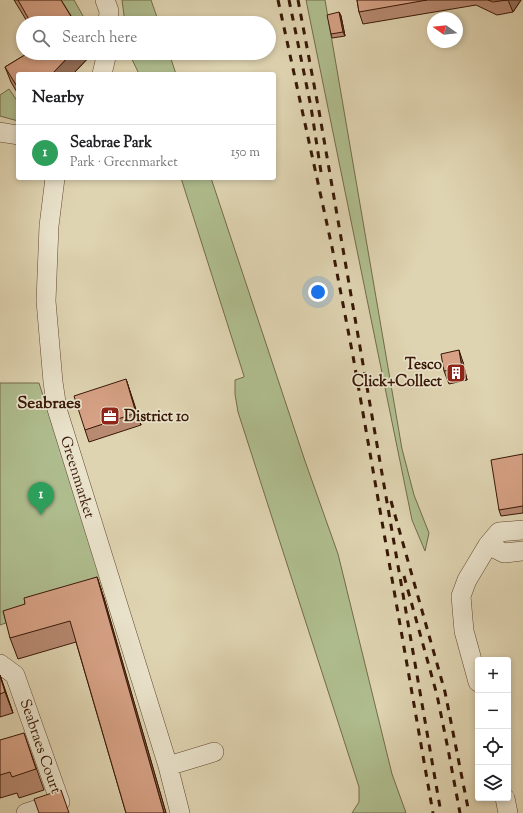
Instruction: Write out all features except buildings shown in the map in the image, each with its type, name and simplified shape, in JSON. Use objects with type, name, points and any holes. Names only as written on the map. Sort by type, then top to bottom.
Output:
[{"type":"street","points":[[105,0],[109,11],[109,16]]},
{"type":"street","points":[[102,72],[105,60]]},
{"type":"street","points":[[0,132],[16,135]]},
{"type":"street","name":"Greenmarket","points":[[55,180],[49,226],[46,301],[53,382],[57,409],[168,766],[180,813]]},
{"type":"street","points":[[475,671],[464,631],[461,596],[467,580],[488,545],[499,532],[523,530]]},
{"type":"street","points":[[488,545],[504,553],[523,551]]},
{"type":"street","name":"Seabraes Court","points":[[0,664],[15,675],[60,802],[26,813]]},
{"type":"street","points":[[168,766],[214,752]]},
{"type":"street","points":[[506,801],[508,813]]},
{"type":"green space","points":[[61,0],[74,0],[83,16],[71,16]]},
{"type":"green space","points":[[122,0],[151,0],[157,16],[124,16]]},
{"type":"green space","points":[[306,0],[325,0],[402,449],[414,495],[429,533],[425,551],[412,520]]},
{"type":"green space","points":[[132,60],[171,60],[175,72],[138,72]]},
{"type":"green space","points":[[9,89],[16,99],[16,120],[0,116],[0,95]]},
{"type":"green space","points":[[182,180],[212,180],[305,461],[338,554],[392,774],[406,813],[352,813],[359,802],[359,787],[238,412],[235,394],[235,380],[244,376]]},
{"type":"green space","points":[[0,383],[39,383],[105,588],[0,625]]},
{"type":"railway","points":[[278,0],[332,247],[353,356],[433,813]]},
{"type":"railway","points":[[289,0],[311,107],[321,172]]},
{"type":"railway","points":[[298,0],[319,111],[441,813]]},
{"type":"railway","points":[[391,501],[445,692],[469,813]]},
{"type":"railway","points":[[404,576],[437,695],[460,813]]},
{"type":"place","name":"Tesco Click+Collect","points":[[456,373]]},
{"type":"place","name":"District 10","points":[[110,416]]},
{"type":"place","name":"Seabrae Park","points":[[41,515]]},
{"type":"district","name":"Seabraes","points":[[49,402]]}]
